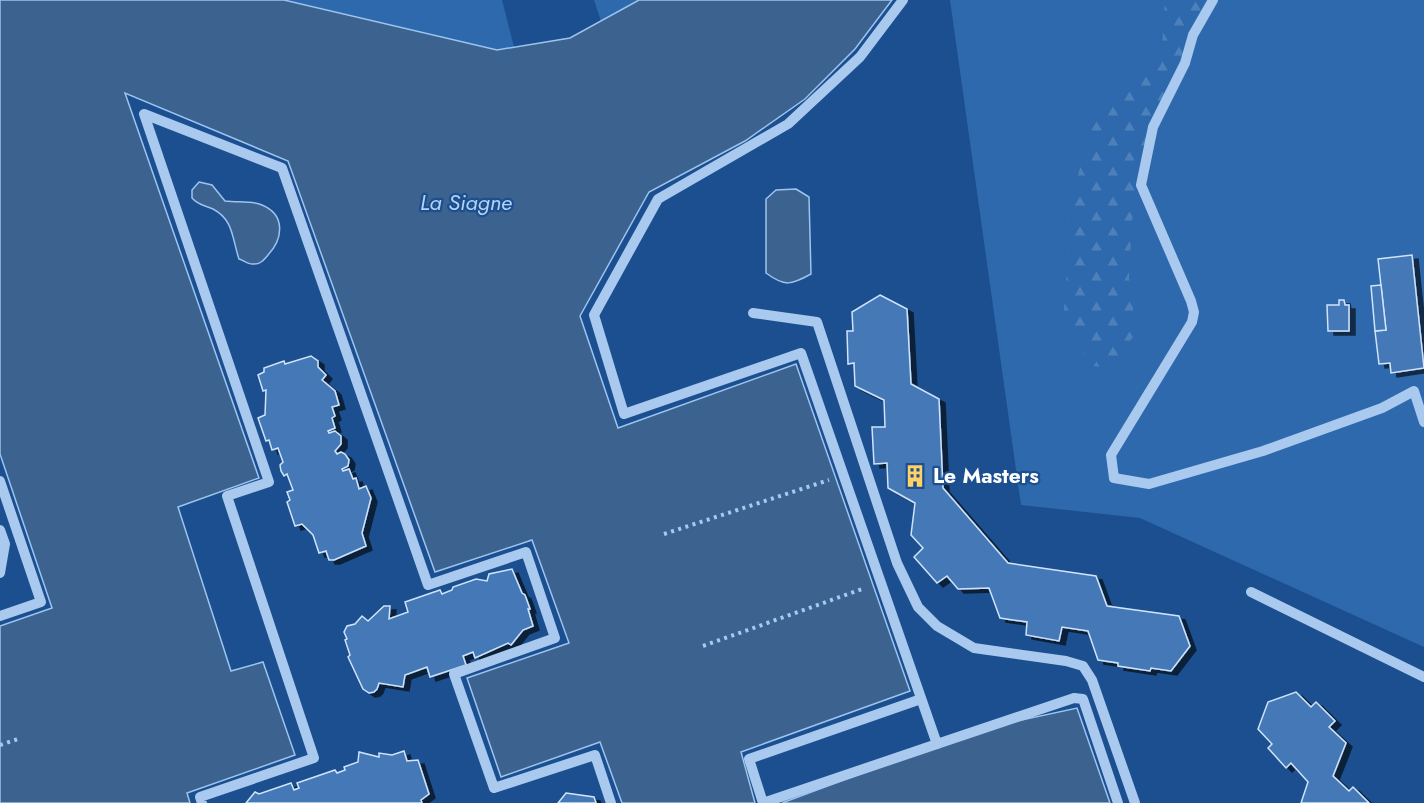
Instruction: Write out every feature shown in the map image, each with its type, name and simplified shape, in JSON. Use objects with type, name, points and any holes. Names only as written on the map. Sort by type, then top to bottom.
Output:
[{"type":"lane","points":[[903,0],[860,57],[788,124],[658,199],[594,315],[624,414],[801,353],[937,744]]},
{"type":"lane","points":[[1213,0],[1193,35],[1185,63],[1153,127],[1141,185],[1191,302],[1194,312],[1192,322],[1111,454],[1114,478],[1149,484],[1263,451],[1382,408],[1414,392],[1424,422]]},
{"type":"lane","points":[[202,803],[200,797],[314,758],[227,496],[269,482],[144,114],[282,168],[428,585],[526,552],[555,638],[454,674],[494,788],[594,755],[611,803]]},
{"type":"lane","points":[[753,314],[817,322],[897,563],[918,607],[937,626],[974,648],[1066,661],[1083,666],[1092,680],[1135,803]]},
{"type":"lane","points":[[0,481],[41,602],[0,616]]},
{"type":"lane","points":[[0,530],[5,544],[0,573]]},
{"type":"lane","points":[[1251,592],[1424,677]]},
{"type":"lane","points":[[921,699],[749,759],[763,803],[1074,698],[1083,699],[1118,803]]},
{"type":"path","points":[[664,534],[835,478]]},
{"type":"path","points":[[703,646],[872,586]]},
{"type":"path","points":[[0,745],[18,739]]},
{"type":"green space","points":[[287,0],[502,0],[514,47],[497,50]]},
{"type":"green space","points":[[594,0],[639,0],[601,21]]},
{"type":"green space","points":[[950,0],[1424,0],[1424,647],[1140,518],[1021,505]]},
{"type":"green space","points":[[1165,0],[1213,0],[1153,127],[1132,220],[1129,277],[1136,332],[1113,367],[1088,366],[1079,339],[1064,310],[1068,258],[1068,212],[1089,135],[1111,92],[1137,71],[1161,64]]},
{"type":"water","name":"La Siagne","points":[[0,0],[284,0],[497,50],[570,38],[639,0],[892,0],[855,49],[805,99],[745,141],[649,192],[580,316],[618,428],[796,364],[910,691],[741,752],[755,803],[622,803],[600,742],[501,777],[467,678],[569,643],[532,540],[435,572],[288,161],[125,93],[259,478],[178,507],[231,671],[263,662],[295,755],[187,793],[190,803],[0,803],[0,626],[52,608],[0,454]]},
{"type":"water","points":[[199,182],[212,185],[225,201],[257,203],[270,209],[275,215],[280,228],[279,235],[273,249],[262,262],[250,264],[239,259],[229,224],[220,213],[199,204],[192,198],[192,190]]},
{"type":"water","points":[[796,189],[809,197],[811,274],[788,283],[778,281],[766,273],[766,199],[776,190]]},
{"type":"water","points":[[1077,708],[1110,803],[782,803],[981,729]]},
{"type":"building","points":[[1412,255],[1424,368],[1391,373],[1390,363],[1379,364],[1375,331],[1386,330],[1378,259]]},
{"type":"building","points":[[1381,285],[1386,330],[1375,331],[1371,286]]},
{"type":"building","name":"Le Masters","points":[[880,295],[907,309],[911,384],[939,399],[943,488],[1008,563],[1096,576],[1107,606],[1179,616],[1190,646],[1171,671],[1151,668],[1150,671],[1098,660],[1088,631],[1062,627],[1059,641],[1026,635],[1027,622],[1000,618],[989,588],[958,589],[947,576],[937,583],[914,557],[923,548],[911,535],[915,503],[888,488],[887,463],[874,464],[872,427],[885,427],[884,400],[855,386],[854,363],[848,364],[847,331],[853,331],[852,312]]},
{"type":"building","points":[[1339,300],[1344,300],[1345,305],[1349,305],[1349,331],[1328,331],[1327,305],[1339,305]]},
{"type":"building","points":[[311,356],[318,361],[318,367],[326,375],[322,380],[335,391],[339,405],[332,407],[335,428],[328,431],[329,433],[335,431],[341,436],[341,444],[335,451],[337,454],[341,452],[345,454],[349,460],[348,466],[342,469],[343,471],[349,469],[353,479],[356,478],[359,489],[366,486],[371,498],[362,533],[366,546],[334,560],[329,560],[326,551],[319,553],[313,535],[302,524],[295,526],[287,502],[290,500],[287,492],[293,490],[287,474],[284,476],[281,471],[280,465],[283,462],[278,448],[272,450],[269,440],[266,441],[258,418],[265,415],[266,390],[263,391],[258,375],[264,372],[264,368],[284,361],[285,364]]},
{"type":"building","points":[[512,569],[525,595],[533,626],[523,630],[511,645],[508,643],[475,658],[473,652],[463,656],[466,665],[430,677],[427,667],[405,675],[403,687],[379,683],[374,692],[369,693],[363,689],[348,657],[350,655],[344,632],[347,626],[355,624],[362,616],[368,621],[384,606],[390,606],[389,619],[408,612],[405,602],[440,590],[442,594],[452,590],[453,587],[476,579],[487,581],[489,574]]},
{"type":"building","points":[[1296,692],[1311,707],[1316,702],[1335,721],[1329,727],[1346,743],[1333,776],[1349,791],[1353,787],[1369,803],[1301,803],[1308,782],[1291,763],[1286,768],[1268,748],[1272,744],[1258,729],[1268,702]]},
{"type":"building","points":[[404,751],[407,761],[418,760],[429,794],[421,800],[422,803],[246,803],[255,792],[259,794],[291,783],[294,790],[299,788],[297,783],[335,770],[337,773],[345,770],[344,767],[358,762],[359,752],[379,757],[379,753],[392,755]]},
{"type":"building","points":[[566,793],[594,797],[596,803],[558,803]]},
{"type":"place","name":"Le Masters","points":[[915,476]]}]
